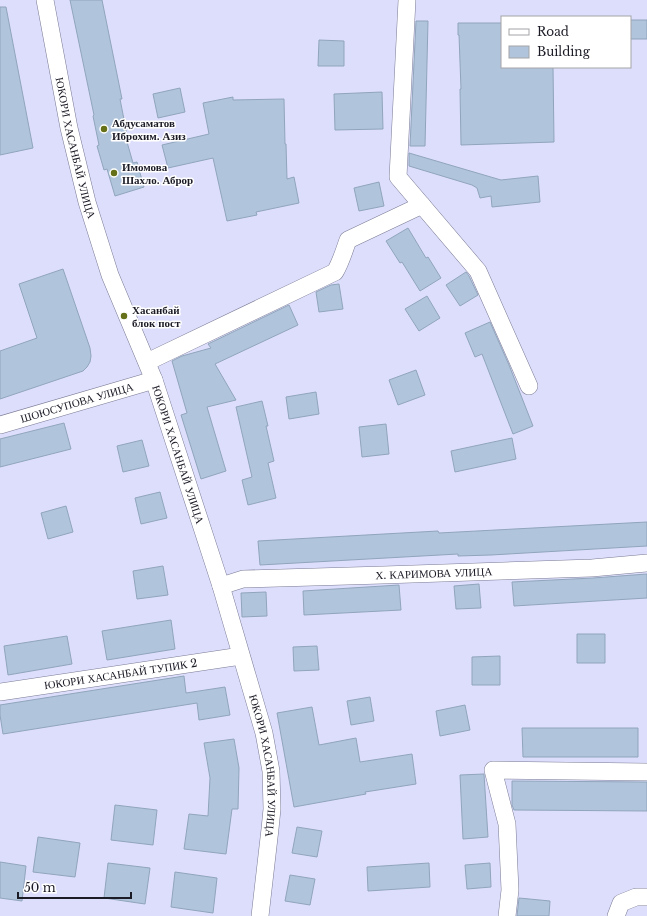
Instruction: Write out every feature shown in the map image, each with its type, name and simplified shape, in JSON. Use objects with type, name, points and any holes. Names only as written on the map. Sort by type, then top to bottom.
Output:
[{"type":"street","name":"ЮКОРИ ХАСАНБАЙ УЛИЦА","points":[[45,0],[69,128],[87,202],[110,274],[154,380],[221,586],[264,733],[272,781],[272,810],[260,916]]},
{"type":"street","points":[[408,0],[398,178],[478,271],[529,386]]},
{"type":"street","points":[[147,362],[335,272],[341,262],[348,240],[422,205]]},
{"type":"street","name":"ШОЮСУПОВА УЛИЦА","points":[[0,425],[154,380]]},
{"type":"street","name":"Х. КАРИМОВА УЛИЦА","points":[[221,586],[243,579],[383,576],[592,568],[647,563]]},
{"type":"street","name":"ЮКОРИ ХАСАНБАЙ ТУПИК 2","points":[[0,692],[241,656]]},
{"type":"street","points":[[507,916],[510,890],[507,824],[493,770],[647,772]]},
{"type":"street","points":[[616,916],[621,903],[636,897],[647,897]]},
{"type":"building","points":[[70,0],[102,0],[122,99],[120,99],[127,135],[125,135],[133,163],[137,162],[144,187],[115,196],[107,169],[104,170],[97,146],[99,145],[94,115]]},
{"type":"building","points":[[0,7],[6,7],[33,148],[0,155]]},
{"type":"building","points":[[631,20],[647,20],[647,39],[631,39]]},
{"type":"building","points":[[416,21],[428,21],[425,146],[410,146]]},
{"type":"building","points":[[458,23],[501,23],[501,68],[553,68],[554,142],[461,145],[461,89]]},
{"type":"building","points":[[319,40],[344,41],[344,66],[318,66]]},
{"type":"building","points":[[180,88],[185,112],[158,118],[153,94]]},
{"type":"building","points":[[382,92],[383,129],[335,130],[334,94]]},
{"type":"building","points":[[233,97],[233,100],[284,99],[287,179],[294,177],[299,203],[256,212],[257,215],[227,221],[213,158],[168,168],[162,145],[209,134],[203,103]]},
{"type":"building","points":[[409,153],[501,180],[538,176],[540,202],[492,207],[491,196],[480,198],[477,188],[472,185],[409,166]]},
{"type":"building","points":[[379,182],[384,206],[359,211],[354,188]]},
{"type":"building","points":[[408,228],[426,258],[428,257],[441,278],[420,291],[402,262],[400,263],[386,241]]},
{"type":"building","points":[[63,269],[90,348],[90,362],[83,371],[0,399],[0,351],[37,338],[19,284]]},
{"type":"building","points":[[466,272],[478,295],[460,306],[446,285]]},
{"type":"building","points":[[339,284],[343,309],[319,312],[316,292],[331,285]]},
{"type":"building","points":[[427,296],[440,318],[419,331],[405,309]]},
{"type":"building","points":[[289,305],[298,325],[215,364],[236,400],[207,407],[226,471],[201,479],[181,415],[187,413],[172,361],[182,356],[211,348],[208,344]]},
{"type":"building","points":[[490,322],[533,426],[513,434],[482,354],[475,357],[465,333]]},
{"type":"building","points":[[416,370],[425,395],[398,405],[389,380]]},
{"type":"building","points":[[316,392],[319,414],[289,419],[286,397]]},
{"type":"building","points":[[262,401],[274,461],[268,463],[276,498],[248,505],[242,480],[252,477],[236,407]]},
{"type":"building","points":[[64,423],[71,449],[0,467],[0,439]]},
{"type":"building","points":[[386,424],[389,454],[362,457],[359,427]]},
{"type":"building","points":[[512,438],[516,459],[455,472],[451,451]]},
{"type":"building","points":[[142,440],[149,466],[123,472],[117,446]]},
{"type":"building","points":[[160,492],[167,518],[141,524],[135,498]]},
{"type":"building","points":[[66,506],[73,532],[48,539],[41,513]]},
{"type":"building","points":[[647,522],[647,546],[491,555],[458,556],[458,554],[260,565],[258,541],[438,531],[439,533]]},
{"type":"building","points":[[163,566],[168,595],[137,599],[133,571]]},
{"type":"building","points":[[647,574],[647,598],[514,606],[512,582]]},
{"type":"building","points":[[479,584],[481,608],[456,609],[454,586]]},
{"type":"building","points":[[399,585],[401,610],[304,615],[303,591]]},
{"type":"building","points":[[266,592],[267,616],[242,617],[241,593]]},
{"type":"building","points":[[171,620],[175,649],[107,660],[102,631]]},
{"type":"building","points":[[577,634],[605,634],[605,663],[577,663]]},
{"type":"building","points":[[67,636],[72,664],[8,675],[4,646]]},
{"type":"building","points":[[317,646],[319,670],[294,671],[293,647]]},
{"type":"building","points":[[500,656],[500,685],[472,685],[472,657]]},
{"type":"building","points":[[184,676],[186,693],[225,687],[230,715],[199,720],[197,703],[3,734],[0,705]]},
{"type":"building","points":[[370,697],[374,721],[351,725],[347,701]]},
{"type":"building","points":[[465,705],[470,730],[440,736],[436,711]]},
{"type":"building","points":[[312,707],[319,745],[356,738],[360,762],[412,754],[416,784],[365,792],[366,794],[294,807],[277,713]]},
{"type":"building","points":[[522,728],[638,728],[638,757],[523,757]]},
{"type":"building","points":[[234,739],[239,768],[238,809],[232,809],[226,854],[184,849],[189,814],[208,816],[210,778],[204,743]]},
{"type":"building","points":[[484,774],[488,837],[463,839],[460,775]]},
{"type":"building","points":[[512,781],[647,782],[647,811],[514,810],[512,805]]},
{"type":"building","points":[[115,805],[157,810],[153,845],[111,840]]},
{"type":"building","points":[[297,827],[322,831],[317,857],[292,853]]},
{"type":"building","points":[[38,837],[80,843],[75,877],[33,872]]},
{"type":"building","points":[[0,862],[26,866],[22,901],[0,898]]},
{"type":"building","points":[[108,863],[150,868],[145,904],[104,898]]},
{"type":"building","points":[[429,863],[430,887],[368,891],[367,867]]},
{"type":"building","points":[[490,863],[491,887],[467,889],[465,865]]},
{"type":"building","points":[[175,872],[217,878],[213,913],[171,907]]},
{"type":"building","points":[[290,875],[315,879],[310,905],[285,901]]},
{"type":"building","points":[[519,898],[550,901],[549,916],[517,916]]},
{"type":"place","name":"Абдусаматов Иброхим. Азиз","points":[[104,129]]},
{"type":"place","name":"Имомова Шахло. Аброр","points":[[114,173]]},
{"type":"place","name":"Хасанбай блок пост","points":[[124,316]]}]
